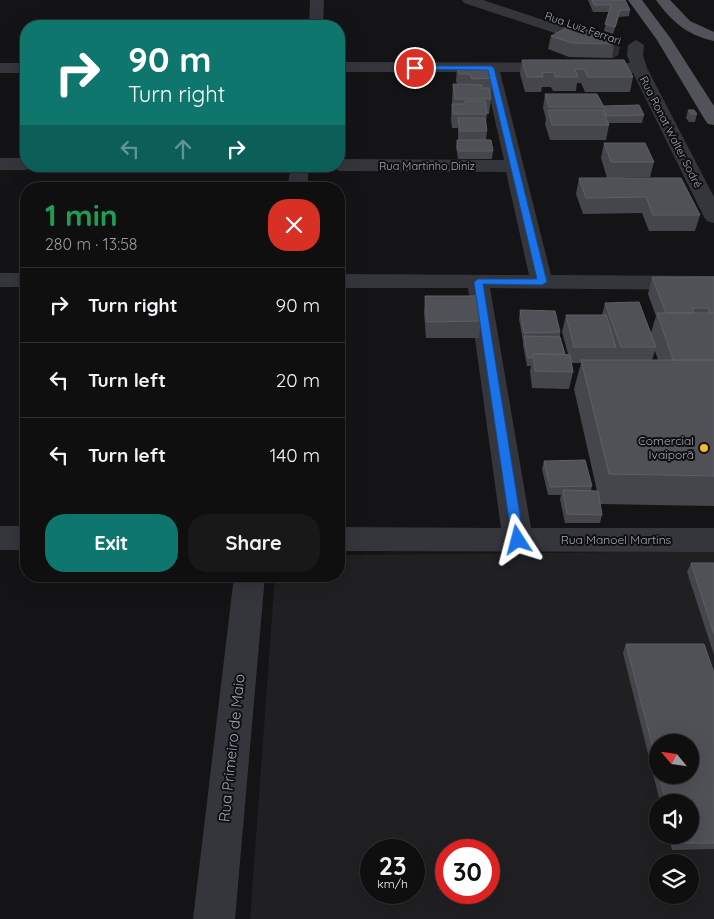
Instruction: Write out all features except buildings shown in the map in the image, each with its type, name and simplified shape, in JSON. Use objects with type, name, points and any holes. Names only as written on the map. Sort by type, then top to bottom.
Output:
[{"type":"main road","points":[[635,0],[664,39],[690,82],[709,107],[714,120]]},
{"type":"main road","points":[[663,0],[681,22],[690,29],[712,35],[698,55],[690,82]]},
{"type":"street","points":[[316,20],[317,0]]},
{"type":"street","name":"Rua Luiz Ferrari","points":[[469,0],[624,49]]},
{"type":"street","name":"Rua Luiz Ferrari","points":[[502,0],[624,49]]},
{"type":"street","points":[[345,67],[491,68],[624,49],[664,39]]},
{"type":"street","name":"Rua Ronat Walter Sodré","points":[[624,49],[714,217]]},
{"type":"street","points":[[0,68],[20,68]]},
{"type":"street","points":[[491,68],[542,282]]},
{"type":"street","points":[[0,164],[20,164]]},
{"type":"street","name":"Rua Martinho Diniz","points":[[345,165],[514,166]]},
{"type":"street","points":[[0,280],[20,280]]},
{"type":"street","points":[[345,281],[714,283]]},
{"type":"street","points":[[478,282],[518,540]]},
{"type":"street","points":[[0,538],[20,538]]},
{"type":"street","name":"Rua Manoel Martins","points":[[345,539],[714,540]]},
{"type":"street","name":"Rua Primeiro de Maio","points":[[214,919],[249,582]]},
{"type":"shaded area","points":[[714,551],[714,919],[250,919],[275,582],[345,582],[345,555]]},
{"type":"place","name":"Comercial Ivaiporã","points":[[704,448]]},
{"type":"route","points":[[415,68],[491,68],[542,282],[478,282],[518,540]]}]
